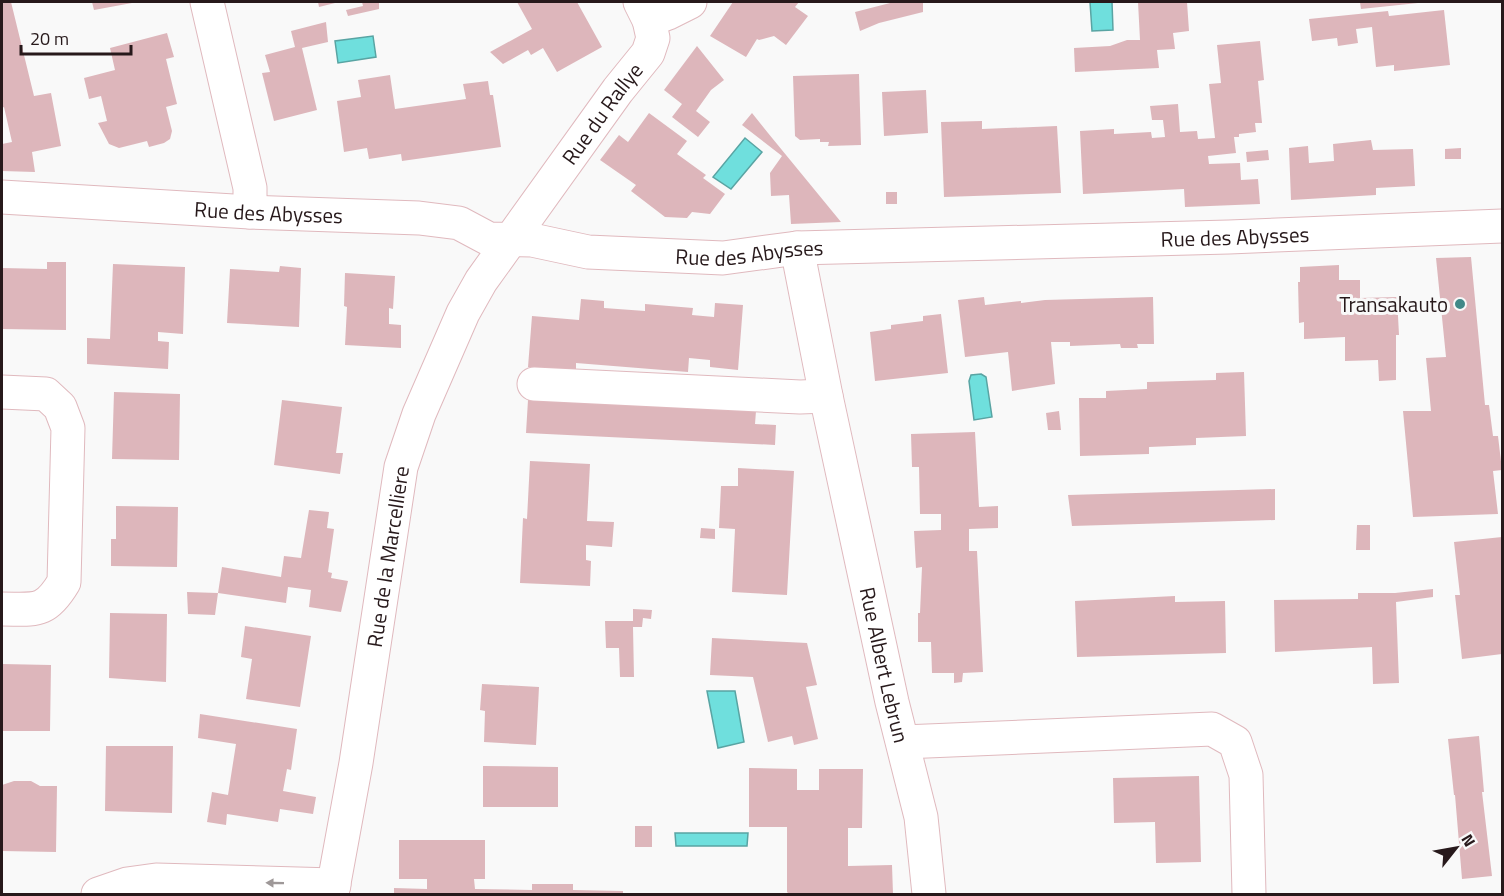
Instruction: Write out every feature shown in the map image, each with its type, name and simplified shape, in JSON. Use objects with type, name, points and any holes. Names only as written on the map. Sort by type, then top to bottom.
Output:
[{"type":"street","points":[[207,2],[250,188],[250,212]]},
{"type":"street","name":"Rue du Rallye","points":[[509,240],[618,90],[648,53],[653,38],[645,11],[668,13],[690,2]]},
{"type":"street","name":"Rue des Abysses","points":[[2,197],[250,212],[419,218],[459,223],[489,238],[532,240],[588,252],[723,258],[796,248],[1229,237],[1503,226]]},
{"type":"street","name":"Rue de la Marcelliere","points":[[333,890],[356,763],[401,467],[419,414],[464,313],[481,281],[509,240]]},
{"type":"street","name":"Rue Albert Lebrun","points":[[796,248],[826,396],[903,742],[1212,729],[1235,741],[1246,775],[1249,894]]},
{"type":"street","points":[[534,384],[800,397],[826,396]]},
{"type":"street","points":[[2,392],[46,394],[60,407],[68,428],[64,582],[54,599],[38,609],[2,609]]},
{"type":"street","points":[[903,742],[921,817],[929,894]]},
{"type":"street","points":[[98,894],[127,884],[156,880],[333,890]]},
{"type":"water","points":[[1090,2],[1112,2],[1113,30],[1092,31]]},
{"type":"water","points":[[373,36],[376,57],[338,63],[335,41]]},
{"type":"water","points":[[745,138],[762,152],[731,189],[713,177]]},
{"type":"water","points":[[981,374],[986,377],[992,417],[974,420],[969,381],[971,375]]},
{"type":"water","points":[[707,691],[735,691],[744,742],[718,748]]},
{"type":"water","points":[[675,833],[748,833],[747,846],[676,846]]},
{"type":"building","points":[[2,2],[11,2],[34,96],[51,93],[61,146],[32,152],[35,172],[2,171],[2,144],[12,142],[4,107],[2,108]]},
{"type":"building","points":[[92,2],[132,2],[132,3],[94,10]]},
{"type":"building","points":[[318,2],[339,2],[319,7]]},
{"type":"building","points":[[362,2],[379,2],[379,9],[348,16],[346,10],[363,6]]},
{"type":"building","points":[[517,2],[577,2],[602,47],[557,72],[543,48],[531,55],[528,50],[503,64],[490,52],[532,29]]},
{"type":"building","points":[[733,2],[799,2],[795,7],[808,16],[786,45],[774,36],[757,39],[746,57],[710,36]]},
{"type":"building","points":[[894,2],[923,2],[923,12],[879,23],[860,31],[855,12]]},
{"type":"building","points":[[1138,2],[1187,2],[1189,31],[1173,33],[1175,49],[1157,50],[1159,68],[1075,72],[1074,48],[1110,46],[1127,40],[1140,40]]},
{"type":"building","points":[[1360,2],[1418,2],[1418,3],[1361,9]]},
{"type":"building","points":[[1444,10],[1450,65],[1394,71],[1394,65],[1376,67],[1372,27],[1356,29],[1358,43],[1338,46],[1337,38],[1312,41],[1309,19],[1388,11],[1389,16]]},
{"type":"building","points":[[326,22],[328,42],[302,48],[317,110],[274,121],[262,73],[270,72],[265,55],[295,47],[291,31]]},
{"type":"building","points":[[167,33],[174,57],[166,59],[177,104],[166,107],[172,131],[170,139],[149,147],[147,141],[119,148],[109,144],[98,123],[107,121],[101,96],[89,99],[84,78],[115,70],[110,48]]},
{"type":"building","points":[[1260,41],[1264,80],[1258,81],[1262,123],[1255,123],[1256,132],[1239,134],[1239,137],[1234,137],[1236,153],[1208,156],[1209,164],[1240,163],[1241,180],[1258,179],[1260,204],[1185,207],[1184,189],[1083,194],[1080,131],[1114,129],[1114,134],[1151,132],[1152,138],[1165,137],[1163,120],[1152,120],[1150,106],[1178,104],[1180,132],[1197,131],[1198,139],[1215,138],[1209,84],[1221,83],[1217,45]]},
{"type":"building","points":[[697,46],[724,80],[711,90],[696,111],[710,122],[698,137],[672,117],[682,104],[664,90]]},
{"type":"building","points":[[859,74],[861,145],[828,146],[829,142],[820,142],[820,139],[800,140],[795,136],[793,76]]},
{"type":"building","points":[[390,75],[395,109],[466,99],[463,84],[488,81],[490,95],[493,95],[501,147],[402,161],[401,154],[369,159],[367,148],[344,152],[337,101],[361,97],[358,80]]},
{"type":"building","points":[[926,90],[928,133],[884,136],[882,92]]},
{"type":"building","points":[[649,113],[687,141],[677,154],[706,175],[703,178],[725,194],[710,214],[692,212],[687,218],[665,217],[631,191],[636,185],[600,160],[619,135],[628,142]]},
{"type":"building","points":[[752,113],[841,222],[791,224],[789,195],[771,196],[770,173],[782,156],[742,125]]},
{"type":"building","points":[[982,121],[982,129],[1057,126],[1061,193],[944,197],[941,122]]},
{"type":"building","points":[[1371,140],[1373,150],[1413,149],[1415,186],[1376,188],[1376,195],[1291,200],[1289,148],[1308,146],[1309,163],[1334,161],[1333,144]]},
{"type":"building","points":[[1461,148],[1461,159],[1445,159],[1445,149]]},
{"type":"building","points":[[1268,150],[1269,160],[1247,162],[1246,152]]},
{"type":"building","points":[[886,192],[897,192],[897,204],[886,204]]},
{"type":"building","points":[[1471,257],[1485,405],[1489,405],[1493,436],[1498,436],[1502,470],[1493,471],[1498,514],[1413,517],[1403,411],[1431,411],[1426,358],[1446,357],[1436,258]]},
{"type":"building","points":[[47,262],[66,262],[66,330],[2,329],[2,268],[47,269]]},
{"type":"building","points":[[113,264],[185,267],[183,334],[158,332],[158,341],[169,342],[168,369],[87,364],[87,338],[110,339]]},
{"type":"building","points":[[1339,265],[1339,280],[1360,280],[1360,298],[1397,297],[1399,335],[1396,335],[1396,380],[1379,381],[1378,360],[1345,361],[1345,337],[1304,339],[1304,322],[1299,323],[1300,267]]},
{"type":"building","points":[[280,266],[301,268],[299,327],[227,323],[230,269],[279,272]]},
{"type":"building","points":[[345,273],[395,276],[393,309],[389,308],[389,324],[401,325],[401,348],[345,345],[347,307],[344,306]]},
{"type":"building","points":[[984,297],[985,305],[1021,301],[1021,303],[1045,300],[1153,297],[1154,344],[1137,344],[1138,348],[1121,348],[1120,344],[1070,346],[1070,342],[1051,342],[1055,384],[1012,391],[1008,352],[965,357],[958,300]]},
{"type":"building","points":[[581,299],[604,301],[604,308],[645,311],[645,304],[693,308],[692,315],[714,317],[715,303],[743,305],[738,370],[710,367],[710,360],[689,358],[688,372],[576,363],[576,370],[528,367],[532,316],[579,320]]},
{"type":"building","points":[[941,314],[948,373],[875,381],[870,332],[891,329],[891,325],[923,321],[923,316]]},
{"type":"building","points":[[1244,372],[1246,436],[1196,438],[1196,445],[1149,447],[1149,454],[1080,456],[1079,398],[1106,398],[1106,391],[1147,389],[1147,382],[1216,380],[1216,373]]},
{"type":"building","points":[[114,392],[180,394],[179,460],[112,459]]},
{"type":"building","points":[[282,400],[342,407],[336,453],[343,453],[340,474],[274,465]]},
{"type":"building","points":[[528,400],[756,411],[755,424],[776,425],[775,445],[526,433]]},
{"type":"building","points":[[1059,411],[1061,430],[1048,430],[1046,413]]},
{"type":"building","points":[[975,432],[979,507],[998,506],[998,528],[969,529],[969,551],[977,551],[983,672],[963,673],[962,682],[954,683],[954,673],[932,673],[931,642],[918,642],[922,567],[916,568],[914,531],[941,530],[941,514],[920,514],[919,467],[912,467],[911,434]]},
{"type":"building","points":[[530,461],[590,464],[587,521],[614,522],[612,547],[586,545],[586,560],[591,561],[590,586],[520,583],[523,518],[527,519]]},
{"type":"building","points":[[738,468],[794,471],[787,595],[732,592],[735,529],[719,528],[721,486],[738,486]]},
{"type":"building","points":[[1275,489],[1275,520],[1072,526],[1068,495]]},
{"type":"building","points":[[116,506],[178,507],[177,567],[111,566],[111,539],[116,539]]},
{"type":"building","points":[[309,510],[329,512],[327,528],[334,529],[328,572],[332,573],[331,578],[348,581],[341,612],[309,607],[311,590],[288,587],[286,603],[218,593],[222,567],[281,577],[284,556],[301,558]]},
{"type":"building","points":[[1357,525],[1370,525],[1370,550],[1356,550]]},
{"type":"building","points":[[701,528],[715,529],[715,539],[700,538]]},
{"type":"building","points":[[1502,537],[1502,654],[1462,659],[1455,595],[1460,595],[1454,542]]},
{"type":"building","points":[[1433,589],[1433,597],[1396,602],[1399,683],[1373,684],[1372,647],[1275,652],[1274,600],[1358,599],[1358,593],[1395,593]]},
{"type":"building","points":[[187,592],[218,593],[215,615],[188,614]]},
{"type":"building","points":[[1175,596],[1175,602],[1225,601],[1226,653],[1077,657],[1075,601]]},
{"type":"building","points":[[633,609],[652,610],[651,619],[643,618],[642,627],[633,627],[634,677],[620,677],[619,648],[606,648],[605,621],[633,621]]},
{"type":"building","points":[[110,613],[167,614],[166,682],[109,678]]},
{"type":"building","points":[[245,626],[311,636],[300,707],[246,699],[252,659],[241,657]]},
{"type":"building","points":[[712,638],[807,643],[817,685],[806,687],[818,739],[794,745],[792,736],[768,742],[753,677],[710,675]]},
{"type":"building","points":[[2,664],[51,665],[50,731],[2,731]]},
{"type":"building","points":[[482,684],[539,687],[536,745],[484,742],[485,711],[480,710]]},
{"type":"building","points":[[200,714],[297,729],[291,770],[287,769],[283,791],[316,797],[313,814],[280,809],[278,822],[227,814],[226,825],[207,822],[212,792],[228,795],[236,744],[198,738]]},
{"type":"building","points":[[1479,736],[1484,792],[1482,792],[1492,876],[1462,879],[1448,739]]},
{"type":"building","points":[[106,746],[173,746],[172,813],[105,811]]},
{"type":"building","points":[[483,766],[558,767],[558,807],[483,807]]},
{"type":"building","points":[[749,768],[797,769],[797,790],[819,790],[819,769],[863,769],[862,828],[848,828],[848,866],[892,865],[893,894],[789,894],[787,892],[787,827],[749,827]]},
{"type":"building","points":[[1199,776],[1201,862],[1156,863],[1155,822],[1114,823],[1113,778]]},
{"type":"building","points":[[14,781],[31,781],[40,786],[57,786],[56,852],[2,851],[2,785]]},
{"type":"building","points":[[635,826],[652,826],[652,847],[635,847]]},
{"type":"building","points":[[399,840],[485,840],[485,879],[474,879],[475,889],[532,890],[532,884],[573,884],[573,890],[623,891],[623,894],[394,894],[394,888],[427,889],[427,879],[399,879]]},
{"type":"place","name":"Transakauto","points":[[1460,304]]}]
